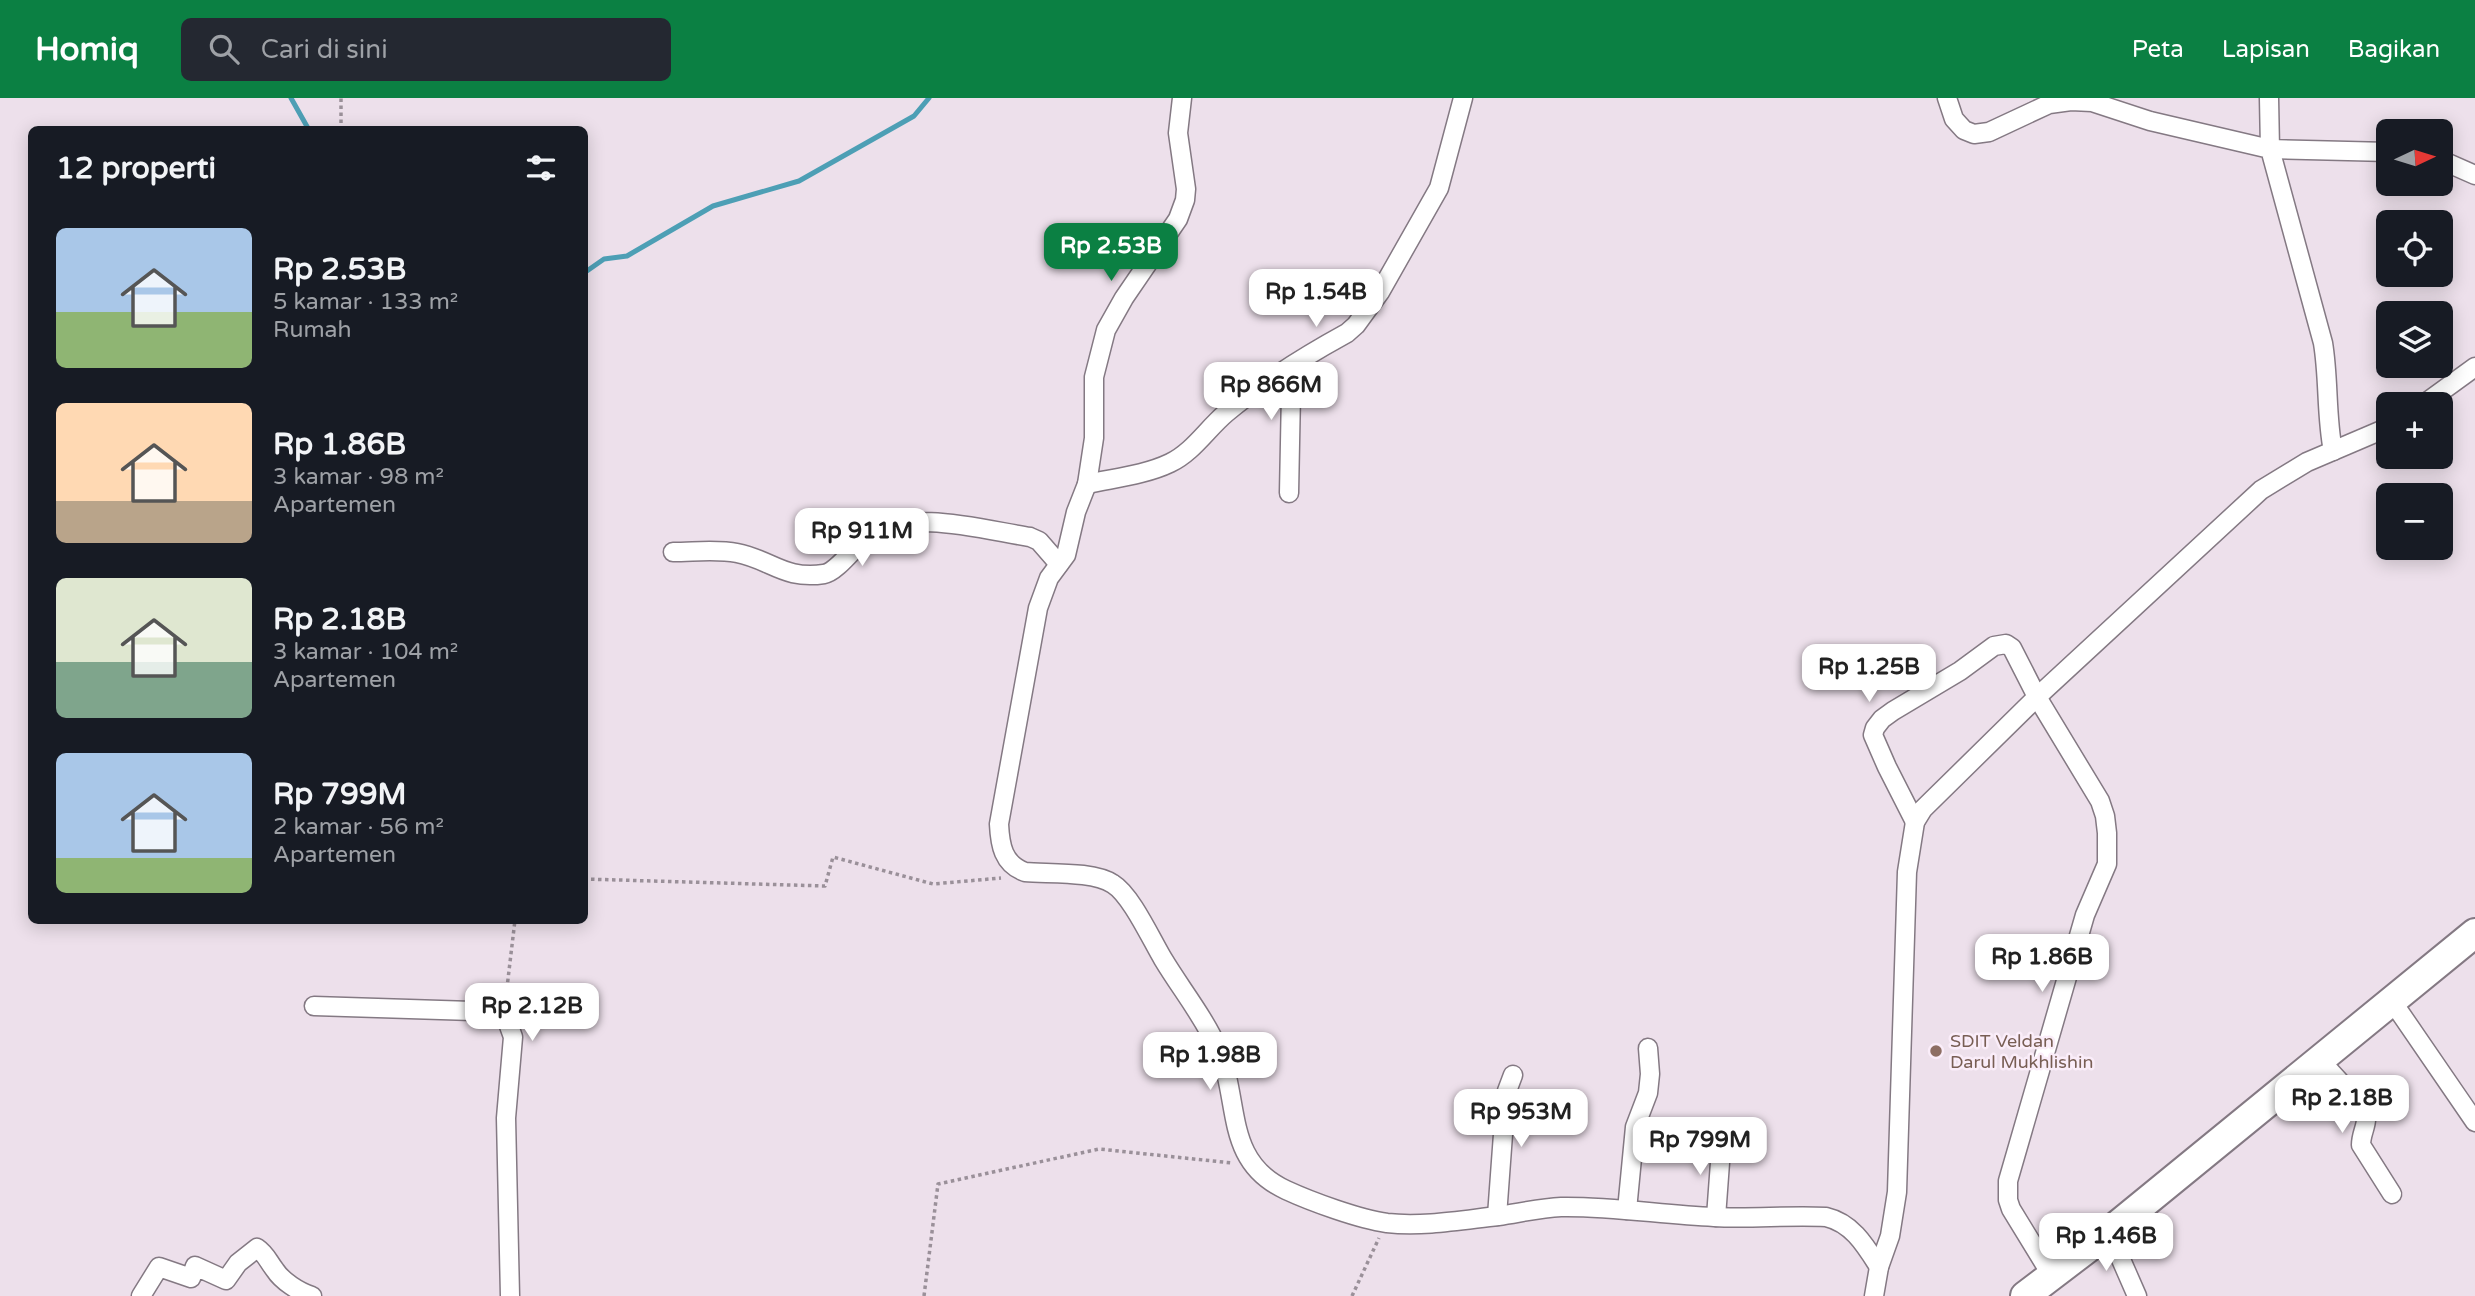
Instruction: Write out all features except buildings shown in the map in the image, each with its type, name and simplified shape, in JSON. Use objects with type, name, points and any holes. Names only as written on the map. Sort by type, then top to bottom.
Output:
[{"type":"main road","points":[[2025,1296],[2109,1232],[2475,933]]},
{"type":"street","points":[[1182,98],[1178,133],[1186,189],[1185,200],[1178,219],[1124,298],[1106,330],[1094,377],[1094,438],[1087,484],[1076,512],[1066,555],[1045,587],[1038,608],[999,824],[1005,856],[1014,868],[1025,872],[1096,877],[1111,882],[1123,891],[1219,1050],[1235,1125],[1251,1164],[1266,1179],[1286,1190],[1386,1223],[1497,1216],[1559,1207],[1716,1217],[1806,1216],[1836,1219],[1859,1237],[1879,1267]]},
{"type":"street","points":[[1087,484],[1172,463],[1256,390],[1356,325],[1380,292],[1439,188],[1464,98]]},
{"type":"street","points":[[1947,98],[1955,119],[1964,130],[1974,134],[1989,132],[2049,104],[2071,101],[2092,102],[2150,121],[2270,149],[2376,152]]},
{"type":"street","points":[[2269,98],[2270,149],[2323,343],[2333,451]]},
{"type":"street","points":[[2454,166],[2475,175]]},
{"type":"street","points":[[1289,493],[1291,393],[1302,360]]},
{"type":"street","points":[[2441,392],[2475,367]]},
{"type":"street","points":[[1874,1296],[1879,1267],[1891,1236],[1897,1192],[1907,872],[1915,822],[1923,809],[2037,697],[2261,490],[2296,468],[2376,433]]},
{"type":"street","points":[[673,552],[738,553],[797,576],[828,574],[867,537],[887,526],[907,522],[930,522],[1030,537],[1039,541],[1059,564]]},
{"type":"street","points":[[1915,822],[1874,735],[1875,728],[1882,719],[2000,644],[2006,644],[2012,648],[2037,697],[2100,802],[2108,841],[2104,875],[2085,915],[2008,1181],[2011,1209],[2052,1276]]},
{"type":"street","points":[[2392,1001],[2475,1122]]},
{"type":"street","points":[[314,1006],[504,1012],[513,1037],[506,1118],[510,1296]]},
{"type":"street","points":[[1627,1210],[1635,1127],[1647,1093],[1650,1074],[1648,1048]]},
{"type":"street","points":[[2320,1060],[2363,1107],[2367,1124],[2361,1145],[2392,1194]]},
{"type":"street","points":[[1497,1216],[1505,1107],[1513,1075]]},
{"type":"street","points":[[1705,1129],[1721,1149],[1716,1217]]},
{"type":"street","points":[[2109,1232],[2137,1296]]},
{"type":"street","points":[[141,1296],[159,1267],[191,1279],[195,1266],[226,1280],[238,1263],[257,1248],[266,1254],[276,1273],[302,1293],[312,1296]]},
{"type":"path","points":[[341,98],[341,126]]},
{"type":"path","points":[[588,878],[825,886],[833,857],[933,884],[1000,879],[1014,868]]},
{"type":"path","points":[[504,1012],[515,924]]},
{"type":"path","points":[[924,1296],[939,1184],[1099,1149],[1251,1164]]},
{"type":"path","points":[[1352,1296],[1386,1223]]},
{"type":"waterway","points":[[291,98],[307,126]]},
{"type":"waterway","points":[[588,270],[604,259],[627,256],[713,206],[799,181],[914,116],[929,98]]},
{"type":"place","name":"SDIT Veldan Darul Mukhlishin","points":[[1936,1051]]}]
